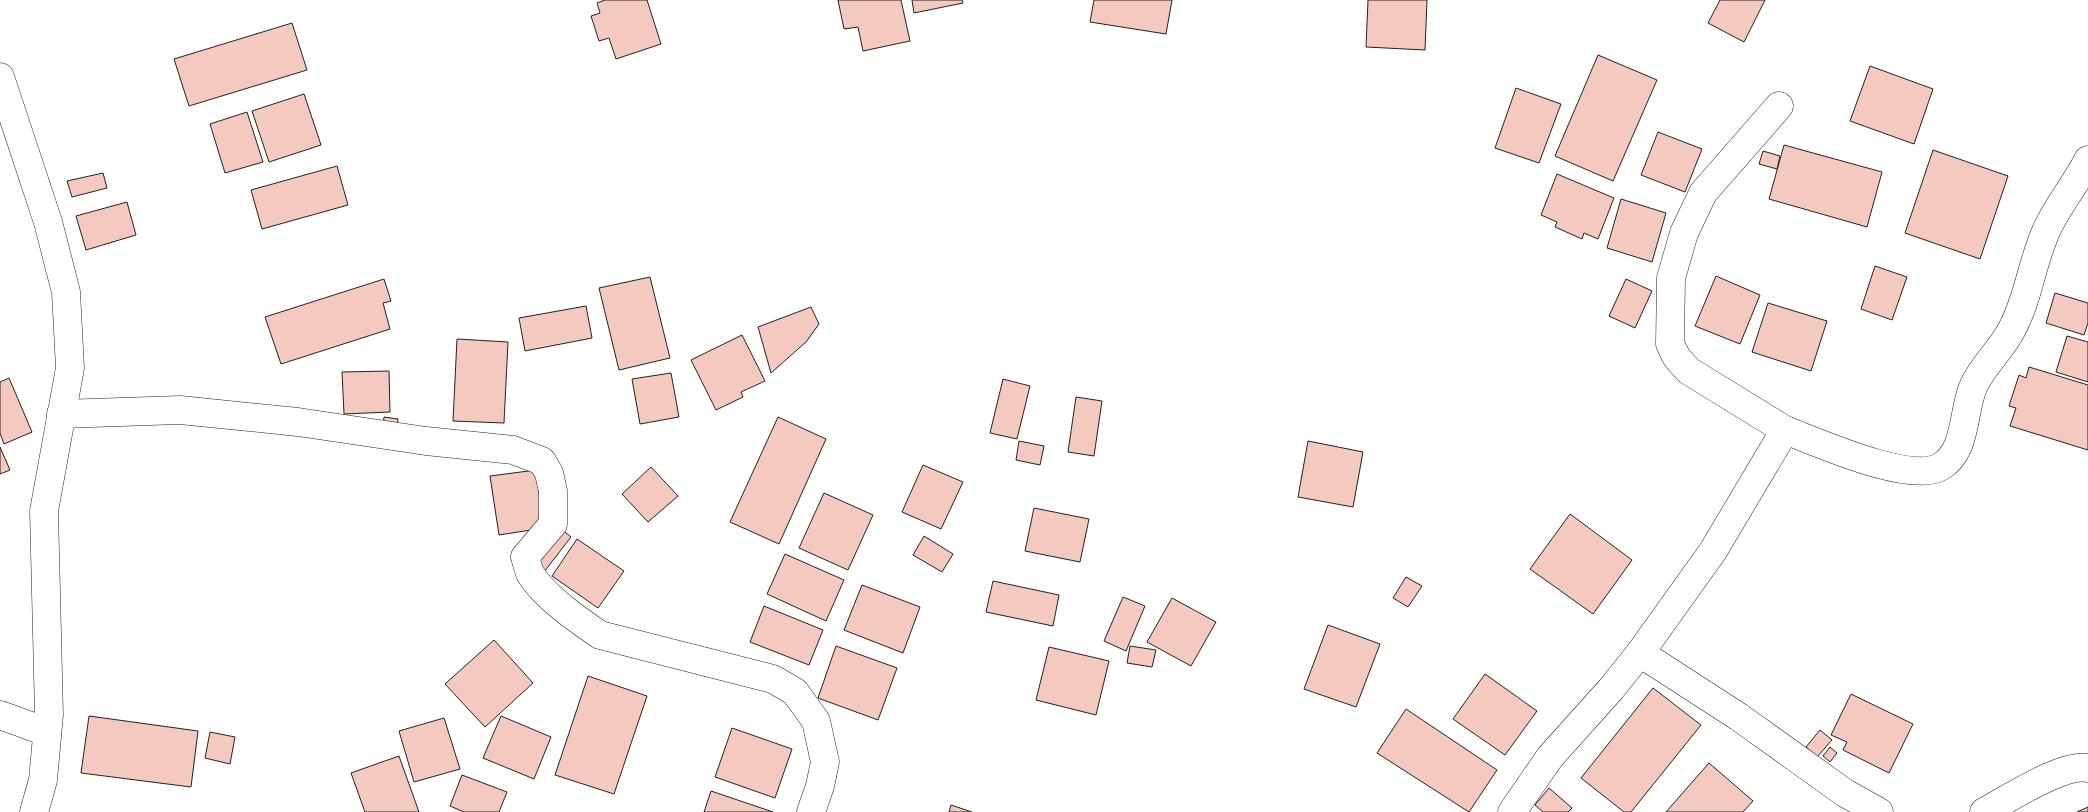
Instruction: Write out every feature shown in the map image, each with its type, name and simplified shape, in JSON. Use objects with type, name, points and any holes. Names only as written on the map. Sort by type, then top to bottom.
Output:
[{"type":"street","points":[[0,76],[48,222],[66,292],[70,368],[44,511],[49,715],[43,780],[34,812]]},
{"type":"street","points":[[1779,106],[1703,193],[1684,233],[1671,278],[1670,344],[1677,358],[1689,371],[1785,430],[1881,466],[1916,471],[1939,467],[1953,455],[1962,430],[1973,386],[2012,330],[2021,310],[2047,228],[2088,160]]},
{"type":"street","points":[[61,414],[180,410],[298,422],[426,441],[513,450],[542,461],[549,473],[553,491],[552,524],[524,557],[531,575],[568,612],[600,635],[773,679],[795,692],[816,721],[825,762],[820,786],[811,812]]},
{"type":"street","points":[[1512,812],[1550,757],[1611,689],[1640,653],[1713,551],[1785,430]]},
{"type":"street","points":[[1640,653],[1739,717],[1845,793],[1879,812]]},
{"type":"street","points":[[0,715],[47,732]]},
{"type":"street","points":[[1984,812],[2052,776],[2076,767],[2088,768]]},
{"type":"building","points":[[605,0],[647,0],[661,44],[616,59],[609,38],[599,41],[591,16],[600,13],[597,3]]},
{"type":"building","points":[[838,0],[901,0],[910,41],[863,51],[858,27],[844,29]]},
{"type":"building","points":[[912,0],[962,0],[963,3],[914,13]]},
{"type":"building","points":[[1094,0],[1172,0],[1166,34],[1090,22]]},
{"type":"building","points":[[1368,0],[1427,0],[1425,50],[1366,47]]},
{"type":"building","points":[[1720,0],[1765,0],[1744,42],[1708,23]]},
{"type":"building","points":[[292,23],[307,70],[189,106],[174,59]]},
{"type":"building","points":[[1598,55],[1657,80],[1613,181],[1555,156]]},
{"type":"building","points":[[1870,66],[1933,89],[1914,144],[1850,121]]},
{"type":"building","points":[[1516,88],[1561,104],[1539,163],[1495,148]]},
{"type":"building","points":[[304,94],[321,145],[269,162],[252,111]]},
{"type":"building","points":[[247,112],[263,162],[225,173],[210,124]]},
{"type":"building","points":[[1658,132],[1702,149],[1685,192],[1641,175]]},
{"type":"building","points":[[1784,145],[1882,172],[1867,227],[1769,199]]},
{"type":"building","points":[[1933,150],[2008,176],[1980,259],[1905,233]]},
{"type":"building","points":[[1763,151],[1780,156],[1777,169],[1759,164]]},
{"type":"building","points":[[337,166],[348,205],[262,229],[251,190]]},
{"type":"building","points":[[103,173],[107,188],[72,197],[67,181]]},
{"type":"building","points":[[1557,174],[1614,198],[1598,239],[1584,233],[1582,239],[1555,227],[1557,222],[1541,215]]},
{"type":"building","points":[[1621,199],[1666,213],[1652,262],[1607,248]]},
{"type":"building","points":[[127,202],[136,235],[86,250],[76,216]]},
{"type":"building","points":[[1875,266],[1907,277],[1892,320],[1861,309]]},
{"type":"building","points":[[1716,276],[1760,295],[1740,344],[1695,326]]},
{"type":"building","points":[[650,277],[670,358],[619,370],[599,288]]},
{"type":"building","points":[[384,279],[391,301],[383,303],[390,329],[281,364],[265,317]]},
{"type":"building","points":[[1626,279],[1652,291],[1635,328],[1609,316]]},
{"type":"building","points":[[2055,293],[2088,303],[2088,323],[2084,335],[2046,323]]},
{"type":"building","points":[[1768,303],[1827,321],[1811,371],[1752,352]]},
{"type":"building","points":[[586,306],[592,338],[525,351],[519,318]]},
{"type":"building","points":[[811,307],[819,324],[806,342],[771,373],[758,327]]},
{"type":"building","points":[[742,335],[765,381],[741,392],[743,397],[716,410],[691,360]]},
{"type":"building","points":[[2067,336],[2088,342],[2088,382],[2056,372]]},
{"type":"building","points":[[457,339],[508,342],[504,423],[453,421]]},
{"type":"building","points":[[2029,367],[2088,385],[2088,450],[2010,426],[2016,408],[2009,406],[2019,375],[2026,378]]},
{"type":"building","points":[[389,371],[390,412],[344,414],[342,372]]},
{"type":"building","points":[[671,373],[679,417],[640,424],[632,379]]},
{"type":"building","points":[[9,378],[32,432],[4,444],[0,433],[0,382]]},
{"type":"building","points":[[1003,379],[1030,386],[1017,439],[990,433]]},
{"type":"building","points":[[1076,397],[1102,401],[1094,456],[1068,452]]},
{"type":"building","points":[[384,417],[398,419],[397,429],[383,427]]},
{"type":"building","points":[[778,417],[826,439],[779,544],[730,522]]},
{"type":"building","points":[[1019,441],[1044,446],[1040,465],[1016,460]]},
{"type":"building","points":[[1308,441],[1363,452],[1353,507],[1298,497]]},
{"type":"building","points":[[0,447],[10,470],[0,474]]},
{"type":"building","points":[[923,465],[963,482],[941,529],[902,512]]},
{"type":"building","points":[[651,467],[678,496],[648,522],[622,494]]},
{"type":"building","points":[[536,470],[544,528],[499,535],[490,476]]},
{"type":"building","points":[[824,493],[873,515],[848,570],[799,548]]},
{"type":"building","points":[[1034,508],[1089,519],[1080,562],[1025,551]]},
{"type":"building","points":[[1570,514],[1632,560],[1593,614],[1530,569]]},
{"type":"building","points":[[559,527],[571,537],[544,572],[531,561]]},
{"type":"building","points":[[924,536],[953,554],[942,572],[913,555]]},
{"type":"building","points":[[577,539],[624,571],[598,608],[552,576]]},
{"type":"building","points":[[785,554],[844,580],[826,621],[767,594]]},
{"type":"building","points":[[1406,577],[1422,586],[1408,607],[1393,598]]},
{"type":"building","points":[[993,581],[1059,595],[1053,626],[986,612]]},
{"type":"building","points":[[862,585],[920,607],[903,653],[844,630]]},
{"type":"building","points":[[1123,597],[1145,606],[1126,651],[1104,641]]},
{"type":"building","points":[[1172,598],[1216,622],[1191,666],[1147,642]]},
{"type":"building","points":[[764,606],[823,630],[809,665],[750,642]]},
{"type":"building","points":[[1328,625],[1380,644],[1356,707],[1304,689]]},
{"type":"building","points":[[494,640],[533,683],[485,727],[445,684]]},
{"type":"building","points":[[836,646],[897,668],[878,720],[818,698]]},
{"type":"building","points":[[1130,646],[1156,650],[1152,667],[1127,663]]},
{"type":"building","points":[[1049,647],[1109,661],[1096,715],[1036,700]]},
{"type":"building","points":[[1485,674],[1537,711],[1505,755],[1453,719]]},
{"type":"building","points":[[588,676],[647,696],[614,794],[555,775]]},
{"type":"building","points":[[1653,688],[1701,725],[1631,812],[1624,812],[1581,778]]},
{"type":"building","points":[[1851,694],[1913,724],[1889,773],[1843,750],[1847,742],[1831,735]]},
{"type":"building","points":[[1406,709],[1497,770],[1469,812],[1377,753]]},
{"type":"building","points":[[89,716],[198,731],[191,787],[81,773]]},
{"type":"building","points":[[501,716],[551,737],[534,779],[483,758]]},
{"type":"building","points":[[444,718],[460,769],[414,782],[399,731]]},
{"type":"building","points":[[732,728],[792,749],[775,798],[715,777]]},
{"type":"building","points":[[1820,730],[1832,740],[1817,757],[1806,747]]},
{"type":"building","points":[[210,732],[235,737],[230,764],[205,758]]},
{"type":"building","points":[[1830,747],[1837,753],[1830,762],[1823,756]]},
{"type":"building","points":[[399,756],[419,812],[365,812],[351,773]]},
{"type":"building","points":[[1709,763],[1753,801],[1743,812],[1666,812]]},
{"type":"building","points":[[462,775],[507,792],[499,812],[464,812],[450,806]]},
{"type":"building","points":[[1549,788],[1572,808],[1568,812],[1543,812],[1535,805]]},
{"type":"building","points":[[711,791],[773,812],[704,812]]},
{"type":"building","points":[[951,805],[972,812],[949,812]]},
{"type":"building","points":[[2088,807],[2088,812],[2077,812]]}]
